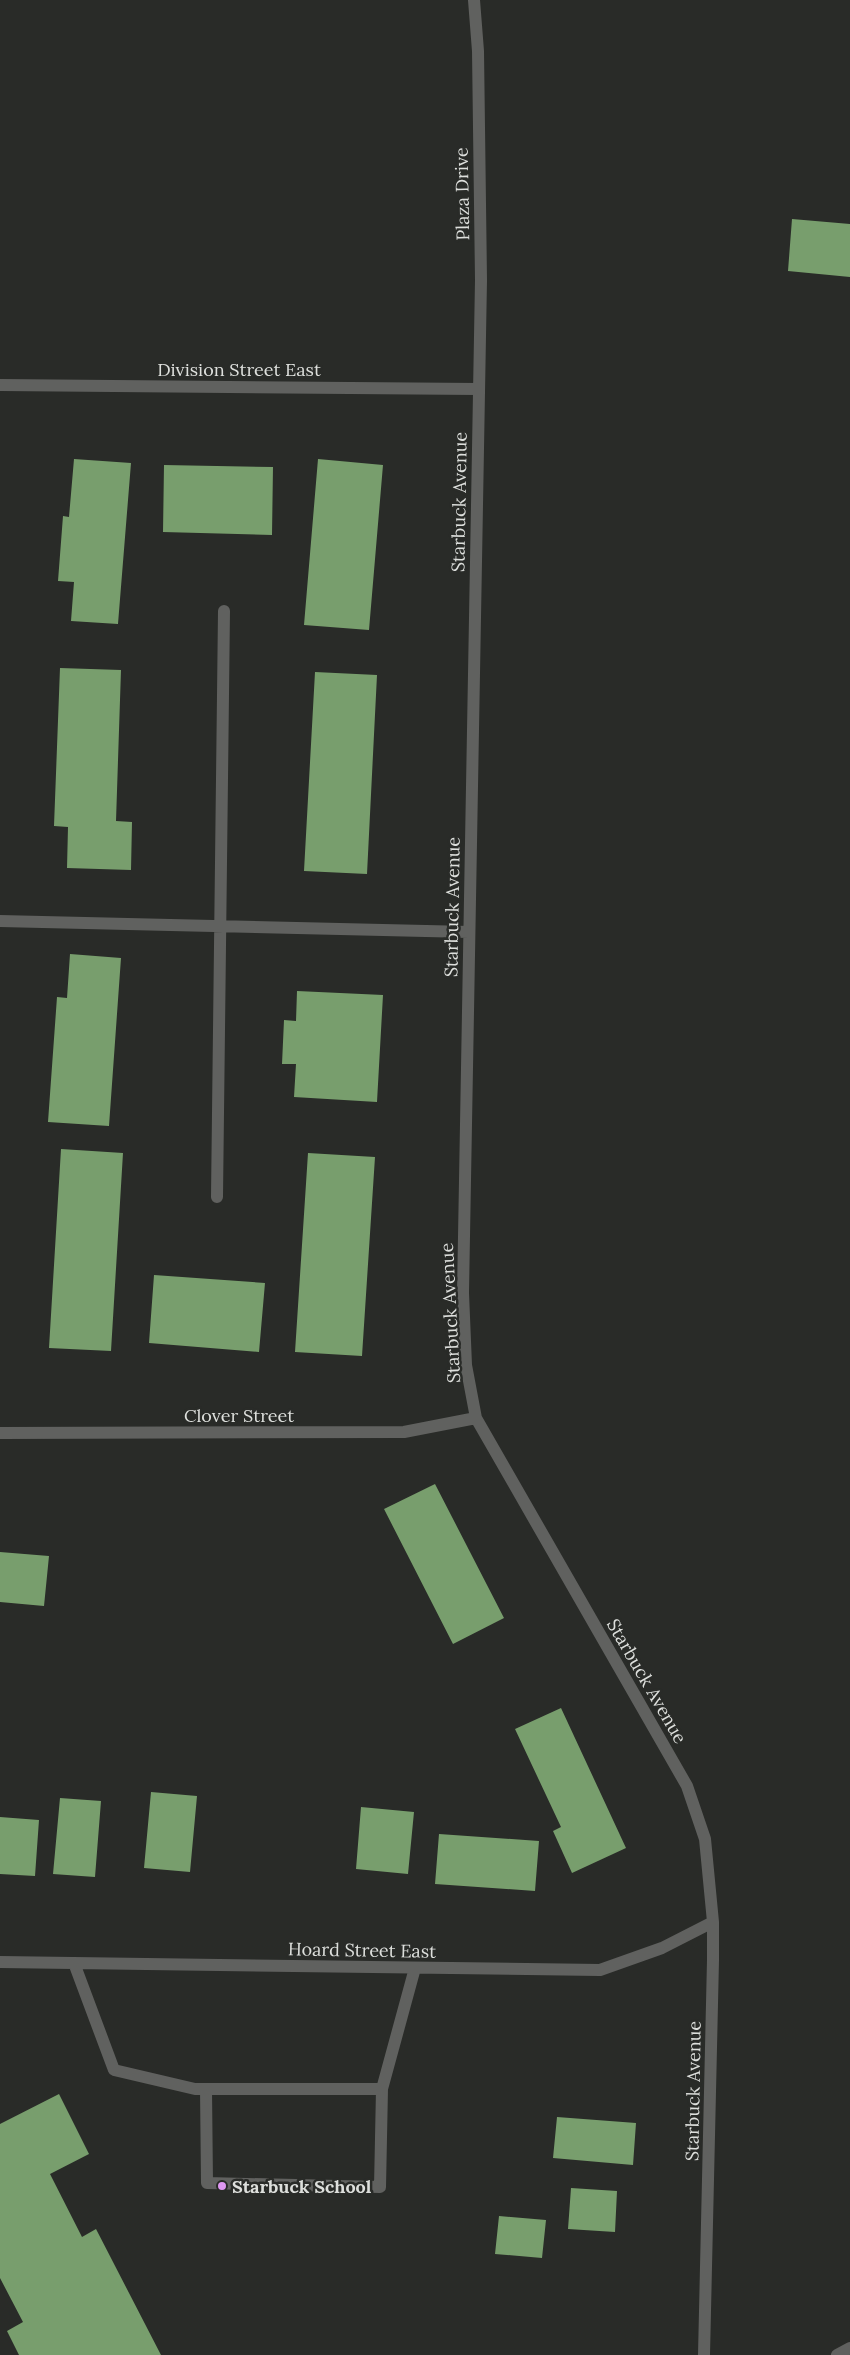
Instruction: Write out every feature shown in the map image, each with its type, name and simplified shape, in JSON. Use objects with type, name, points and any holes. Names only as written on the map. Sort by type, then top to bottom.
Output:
[{"type":"street","name":"Plaza Drive","points":[[474,0],[478,51],[481,280],[478,389]]},
{"type":"street","name":"Division Street East","points":[[0,385],[478,389]]},
{"type":"street","name":"Starbuck Avenue","points":[[478,389],[463,1293],[466,1365],[476,1418],[687,1786],[705,1840],[713,1922],[704,2355]]},
{"type":"street","points":[[217,1197],[224,611]]},
{"type":"street","points":[[0,921],[469,932]]},
{"type":"street","name":"Clover Street","points":[[0,1433],[404,1432],[476,1418]]},
{"type":"street","name":"Hoard Street East","points":[[0,1962],[600,1970],[662,1948],[713,1922]]},
{"type":"street","points":[[74,1963],[114,2070],[195,2089],[382,2089]]},
{"type":"street","points":[[206,2089],[207,2183],[380,2186],[382,2089],[415,1968]]},
{"type":"street","points":[[837,2355],[850,2348]]},
{"type":"building","points":[[792,219],[850,224],[850,277],[788,271]]},
{"type":"building","points":[[74,459],[131,463],[118,624],[71,621],[74,582],[58,581],[63,516],[69,517]]},
{"type":"building","points":[[318,459],[383,465],[369,630],[304,625]]},
{"type":"building","points":[[164,465],[273,467],[272,535],[163,532]]},
{"type":"building","points":[[60,668],[121,670],[116,821],[132,822],[131,870],[67,868],[68,827],[54,826]]},
{"type":"building","points":[[315,672],[377,675],[367,874],[304,871]]},
{"type":"building","points":[[70,954],[121,958],[109,1126],[48,1122],[57,997],[67,998]]},
{"type":"building","points":[[297,991],[383,995],[377,1102],[294,1097],[296,1064],[282,1064],[284,1020],[296,1021]]},
{"type":"building","points":[[61,1149],[123,1153],[111,1351],[49,1348]]},
{"type":"building","points":[[308,1153],[375,1157],[362,1356],[295,1352]]},
{"type":"building","points":[[154,1275],[265,1283],[259,1352],[149,1343]]},
{"type":"building","points":[[435,1484],[504,1618],[453,1644],[384,1509]]},
{"type":"building","points":[[0,1552],[49,1556],[44,1606],[0,1602]]},
{"type":"building","points":[[561,1708],[626,1848],[572,1873],[553,1831],[561,1827],[515,1729]]},
{"type":"building","points":[[151,1792],[197,1796],[190,1872],[144,1868]]},
{"type":"building","points":[[60,1798],[101,1801],[95,1877],[53,1874]]},
{"type":"building","points":[[361,1807],[414,1812],[408,1874],[356,1869]]},
{"type":"building","points":[[0,1817],[39,1820],[35,1876],[0,1874]]},
{"type":"building","points":[[439,1834],[539,1841],[535,1891],[435,1884]]},
{"type":"building","points":[[59,2094],[89,2154],[50,2174],[82,2237],[96,2229],[161,2355],[19,2355],[7,2331],[23,2322],[0,2278],[0,2124]]},
{"type":"building","points":[[557,2117],[636,2123],[633,2165],[553,2158]]},
{"type":"building","points":[[571,2188],[617,2191],[615,2232],[568,2229]]},
{"type":"building","points":[[499,2216],[546,2220],[542,2258],[495,2254]]},
{"type":"place","name":"Starbuck School","points":[[222,2186]]}]
